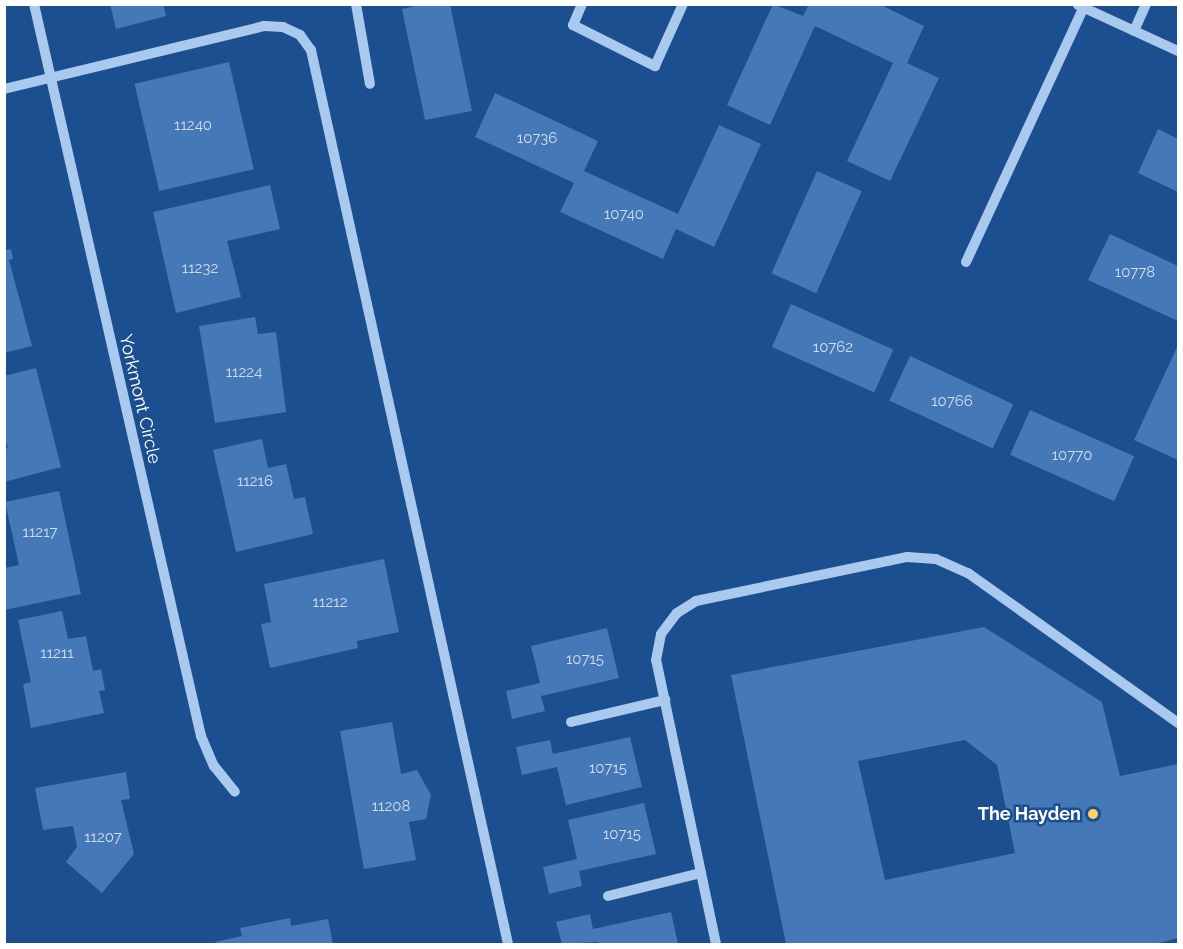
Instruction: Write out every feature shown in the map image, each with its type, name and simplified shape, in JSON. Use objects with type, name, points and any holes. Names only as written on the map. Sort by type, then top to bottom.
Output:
[{"type":"street","name":"Yorkmont Circle","points":[[34,4],[49,79],[201,736],[213,766],[235,792]]},
{"type":"street","points":[[356,4],[370,84]]},
{"type":"street","points":[[582,4],[573,25],[655,66],[683,4]]},
{"type":"street","points":[[1134,31],[1146,4]]},
{"type":"street","points":[[966,262],[1081,6],[1179,51]]},
{"type":"street","points":[[4,89],[264,26],[283,27],[300,34],[311,50],[508,945]]},
{"type":"street","points":[[716,945],[656,660],[661,634],[676,612],[696,601],[907,556],[936,560],[968,573],[1179,723]]},
{"type":"street","points":[[571,722],[665,700]]},
{"type":"street","points":[[608,896],[701,873]]},
{"type":"building","points":[[110,4],[163,4],[166,16],[116,29]]},
{"type":"building","points":[[424,4],[450,4],[472,111],[425,120],[402,9]]},
{"type":"building","points":[[773,4],[803,16],[809,4],[879,4],[924,26],[907,63],[939,78],[890,181],[847,161],[893,63],[815,26],[770,125],[727,105]]},
{"type":"building","points":[[229,62],[254,169],[159,191],[134,84]]},
{"type":"building","points":[[495,93],[598,141],[584,171],[678,214],[719,125],[761,144],[714,247],[676,229],[663,259],[560,212],[574,183],[475,137]]},
{"type":"building","points":[[1158,129],[1178,139],[1178,192],[1138,173]]},
{"type":"building","points":[[817,171],[862,191],[816,293],[771,273]]},
{"type":"building","points":[[270,185],[280,229],[227,241],[241,297],[176,313],[153,212]]},
{"type":"building","points":[[1110,234],[1178,266],[1178,321],[1088,280]]},
{"type":"building","points":[[4,246],[6,250],[11,249],[13,259],[9,260],[32,346],[4,353]]},
{"type":"building","points":[[791,304],[893,350],[874,392],[772,347]]},
{"type":"building","points":[[255,317],[258,334],[276,332],[286,412],[215,423],[199,326]]},
{"type":"building","points":[[1178,345],[1178,460],[1134,440]]},
{"type":"building","points":[[910,356],[1013,404],[993,449],[889,400]]},
{"type":"building","points":[[36,368],[61,467],[4,482],[4,449],[8,448],[4,436],[4,376]]},
{"type":"building","points":[[1030,410],[1134,456],[1114,501],[1010,455]]},
{"type":"building","points":[[262,439],[268,468],[286,464],[294,499],[305,497],[313,534],[236,552],[213,450]]},
{"type":"building","points":[[59,491],[81,594],[4,610],[4,568],[19,565],[5,502]]},
{"type":"building","points":[[384,559],[399,632],[357,641],[358,648],[270,668],[261,624],[271,622],[264,584]]},
{"type":"building","points":[[62,611],[68,639],[86,636],[93,671],[101,669],[105,690],[99,691],[104,713],[31,728],[23,684],[31,682],[18,620]]},
{"type":"building","name":"The Hayden","points":[[984,627],[1102,702],[1120,776],[1178,764],[1178,938],[1155,944],[786,944],[731,675]],"holes":[[[965,740],[997,765],[1015,853],[885,880],[858,761]]]},
{"type":"building","points":[[607,628],[619,678],[541,696],[545,711],[512,719],[506,691],[540,683],[531,646]]},
{"type":"building","points":[[392,722],[401,774],[417,770],[431,795],[426,819],[409,822],[416,860],[364,869],[340,731]]},
{"type":"building","points":[[630,737],[642,787],[566,805],[557,767],[522,775],[516,747],[550,740],[553,754]]},
{"type":"building","points":[[126,772],[130,799],[121,800],[134,854],[102,893],[66,862],[77,847],[73,826],[43,830],[35,788]]},
{"type":"building","points":[[644,803],[656,854],[579,871],[582,886],[549,894],[543,867],[577,859],[568,820]]},
{"type":"building","points":[[671,912],[678,944],[598,944],[598,942],[562,944],[556,922],[590,914],[593,929]]},
{"type":"building","points":[[290,918],[291,926],[328,919],[333,944],[216,944],[215,942],[242,936],[240,928]]},
{"type":"place","name":"The Hayden","points":[[1093,814]]}]
